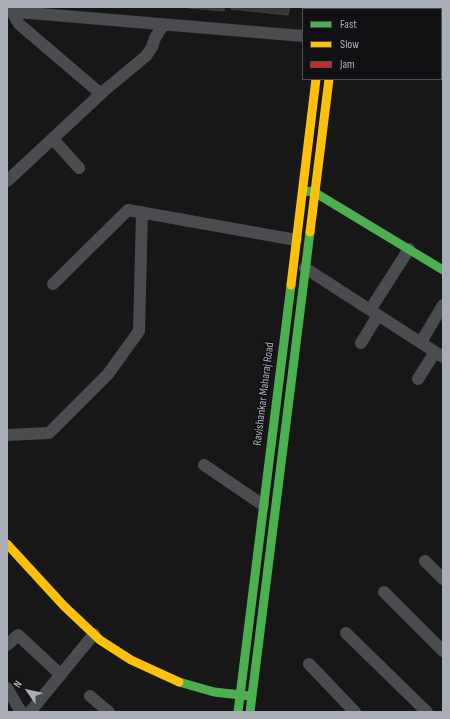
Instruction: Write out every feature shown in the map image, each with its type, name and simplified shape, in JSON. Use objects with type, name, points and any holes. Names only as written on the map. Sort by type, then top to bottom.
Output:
[{"type":"main road","name":"Ravishankar Maharaj Road","points":[[238,712],[316,80]]},
{"type":"main road","name":"Ravishankar Maharaj Road","points":[[250,712],[329,80]]},
{"type":"main road","points":[[302,191],[314,192],[443,270]]},
{"type":"main road","points":[[7,544],[64,606],[100,640],[131,660],[175,681],[214,692],[252,697]]},
{"type":"street","points":[[8,8],[17,12],[302,36]]},
{"type":"street","points":[[8,8],[18,24],[100,94]]},
{"type":"street","points":[[7,181],[100,94],[146,56],[152,47],[155,38],[162,27],[166,24]]},
{"type":"street","points":[[52,138],[79,168]]},
{"type":"street","points":[[53,284],[128,210],[296,240]]},
{"type":"street","points":[[7,435],[49,433],[108,374],[139,331],[142,212]]},
{"type":"street","points":[[361,343],[374,312],[409,249]]},
{"type":"street","points":[[305,268],[439,354],[418,378]]},
{"type":"street","points":[[421,342],[443,305]]},
{"type":"street","points":[[204,466],[263,505]]},
{"type":"street","points":[[425,561],[443,579]]},
{"type":"street","points":[[384,592],[443,652]]},
{"type":"street","points":[[346,633],[427,712]]},
{"type":"street","points":[[30,712],[94,634]]},
{"type":"street","points":[[7,645],[18,635],[61,675]]},
{"type":"street","points":[[309,664],[355,712]]},
{"type":"street","points":[[7,688],[21,712]]},
{"type":"street","points":[[90,696],[110,712]]},
{"type":"building","points":[[224,7],[224,11],[188,8]]},
{"type":"building","points":[[231,7],[290,7],[288,15],[231,9]]},
{"type":"traffic: fast","points":[[305,191],[314,192],[443,270]]},
{"type":"traffic: fast","points":[[250,712],[310,232]]},
{"type":"traffic: fast","points":[[238,712],[291,285]]},
{"type":"traffic: fast","points":[[179,682],[214,692],[250,696]]},
{"type":"traffic: slow","points":[[291,285],[316,80]]},
{"type":"traffic: slow","points":[[310,232],[329,80]]},
{"type":"traffic: slow","points":[[7,544],[64,606],[100,640],[131,660],[179,682]]}]
